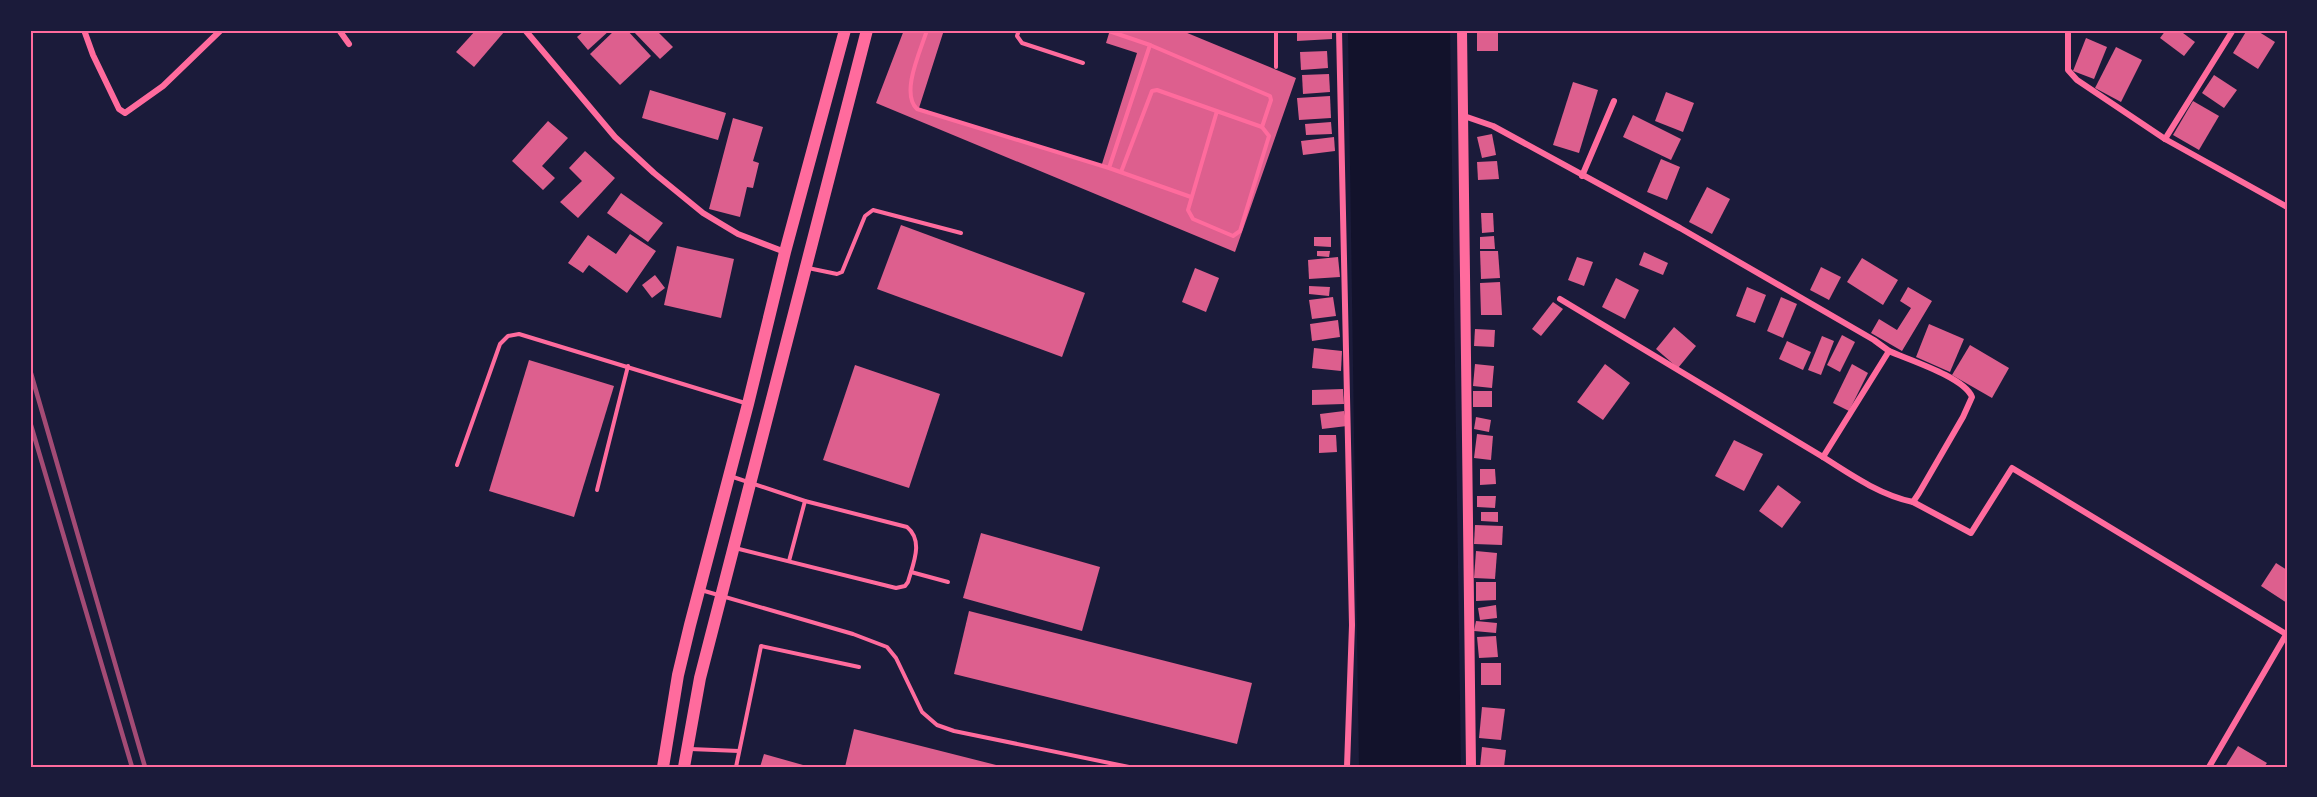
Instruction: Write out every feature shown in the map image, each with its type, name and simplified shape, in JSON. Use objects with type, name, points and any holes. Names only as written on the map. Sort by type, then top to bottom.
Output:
[{"type":"main road","points":[[663,767],[678,675],[785,252],[845,30]]},
{"type":"main road","points":[[684,767],[700,678],[867,30]]},
{"type":"street","points":[[84,30],[93,55],[119,109],[125,113],[164,86],[221,30]]},
{"type":"street","points":[[339,30],[350,44]]},
{"type":"street","points":[[525,30],[615,137],[654,173],[702,213],[738,234],[785,252]]},
{"type":"street","points":[[1339,30],[1352,625],[1347,767]]},
{"type":"street","points":[[1462,30],[1471,767]]},
{"type":"street","points":[[2068,30],[2068,70],[2091,92],[2165,140],[2287,207]]},
{"type":"street","points":[[2165,140],[2233,30]]},
{"type":"street","points":[[1582,176],[1614,101]]},
{"type":"street","points":[[1464,116],[1493,126],[1680,228],[1874,340],[1889,351],[1969,391],[1972,398],[1955,432],[1913,502]]},
{"type":"street","points":[[1560,299],[1869,486],[1913,502],[1971,533],[2012,468],[2287,634],[2209,767]]},
{"type":"street","points":[[1823,458],[1889,351]]},
{"type":"lane","points":[[927,30],[909,96],[917,109],[1109,168],[1191,197]]},
{"type":"lane","points":[[1019,30],[1017,36],[1022,43],[1083,63]]},
{"type":"lane","points":[[1106,30],[1150,45],[1270,96],[1271,100],[1262,127]]},
{"type":"lane","points":[[1275,30],[1276,67]]},
{"type":"lane","points":[[1109,168],[1150,45]]},
{"type":"lane","points":[[1121,172],[1152,91],[1157,90],[1217,111],[1262,127],[1269,136],[1238,233],[1233,236],[1193,219],[1188,210],[1217,111]]},
{"type":"lane","points":[[807,268],[837,274],[842,272],[865,216],[873,210],[961,233]]},
{"type":"lane","points":[[457,465],[500,344],[508,336],[519,334],[748,404]]},
{"type":"lane","points":[[597,490],[628,366]]},
{"type":"lane","points":[[729,475],[805,501],[908,527],[915,535],[917,542],[906,586],[896,588],[735,548]]},
{"type":"lane","points":[[789,561],[805,501]]},
{"type":"lane","points":[[911,572],[948,582]]},
{"type":"lane","points":[[699,590],[853,634],[886,647],[896,658],[922,712],[937,725],[954,731],[1129,767]]},
{"type":"lane","points":[[736,767],[760,646],[859,667]]},
{"type":"lane","points":[[686,749],[740,751]]},
{"type":"shaded area","points":[[1348,30],[1450,30],[1461,767],[1359,767]]},
{"type":"building","points":[[476,30],[502,30],[504,32],[474,67],[456,52]]},
{"type":"building","points":[[585,30],[610,30],[588,50],[577,37]]},
{"type":"building","points":[[615,30],[627,30],[651,56],[620,85],[590,54]]},
{"type":"building","points":[[632,30],[656,30],[673,47],[660,59]]},
{"type":"building","points":[[904,30],[944,30],[919,108],[1101,167],[1137,53],[1106,43],[1110,30],[1180,30],[1296,78],[1235,252],[876,103]]},
{"type":"building","points":[[1297,30],[1332,30],[1332,39],[1297,41]]},
{"type":"building","points":[[2166,30],[2179,30],[2195,42],[2184,56],[2160,38]]},
{"type":"building","points":[[2247,30],[2256,30],[2275,42],[2258,69],[2233,53]]},
{"type":"building","points":[[1498,32],[1498,51],[1477,51],[1477,33]]},
{"type":"building","points":[[2086,38],[2107,47],[2094,79],[2073,71]]},
{"type":"building","points":[[2116,47],[2142,60],[2121,102],[2095,88]]},
{"type":"building","points":[[1327,51],[1328,68],[1301,70],[1300,52]]},
{"type":"building","points":[[1329,74],[1330,92],[1303,94],[1302,75]]},
{"type":"building","points":[[2214,75],[2237,90],[2224,108],[2202,93]]},
{"type":"building","points":[[1573,82],[1598,90],[1579,153],[1553,145]]},
{"type":"building","points":[[650,90],[726,113],[718,140],[642,118]]},
{"type":"building","points":[[1666,92],[1694,103],[1683,132],[1655,121]]},
{"type":"building","points":[[1330,96],[1331,118],[1299,120],[1297,98]]},
{"type":"building","points":[[2193,101],[2219,116],[2199,150],[2173,135]]},
{"type":"building","points":[[1633,115],[1681,139],[1671,160],[1623,137]]},
{"type":"building","points":[[733,118],[763,127],[753,161],[759,163],[753,188],[747,187],[740,217],[709,209]]},
{"type":"building","points":[[548,121],[568,138],[542,166],[555,178],[543,190],[512,161]]},
{"type":"building","points":[[1331,122],[1332,134],[1306,135],[1305,124]]},
{"type":"building","points":[[1492,134],[1496,155],[1482,158],[1477,137]]},
{"type":"building","points":[[1334,137],[1335,151],[1303,155],[1301,141]]},
{"type":"building","points":[[585,151],[615,178],[578,218],[560,202],[582,181],[569,168]]},
{"type":"building","points":[[1661,159],[1680,167],[1667,200],[1647,192]]},
{"type":"building","points":[[1497,161],[1499,179],[1478,180],[1477,162]]},
{"type":"building","points":[[1707,187],[1730,199],[1712,234],[1689,222]]},
{"type":"building","points":[[621,193],[663,223],[648,242],[607,213]]},
{"type":"building","points":[[1481,213],[1493,213],[1494,232],[1482,233]]},
{"type":"building","points":[[901,225],[1085,293],[1062,357],[877,289]]},
{"type":"building","points":[[630,234],[656,251],[627,293],[589,265],[583,273],[568,263],[588,235],[616,254]]},
{"type":"building","points":[[1494,236],[1495,249],[1480,249],[1480,237]]},
{"type":"building","points":[[1314,237],[1331,237],[1331,247],[1314,246]]},
{"type":"building","points":[[677,246],[734,259],[721,318],[664,305]]},
{"type":"building","points":[[1317,251],[1330,251],[1329,257],[1317,256]]},
{"type":"building","points":[[1480,251],[1498,251],[1500,278],[1481,279]]},
{"type":"building","points":[[1644,252],[1668,263],[1663,275],[1639,265]]},
{"type":"building","points":[[1338,257],[1340,277],[1309,279],[1308,260]]},
{"type":"building","points":[[1577,257],[1593,262],[1584,286],[1568,280]]},
{"type":"building","points":[[1862,258],[1898,280],[1883,305],[1847,282]]},
{"type":"building","points":[[1821,267],[1841,277],[1829,300],[1810,290]]},
{"type":"building","points":[[1195,268],[1219,278],[1206,312],[1182,302]]},
{"type":"building","points":[[655,275],[665,288],[652,298],[642,285]]},
{"type":"building","points":[[1616,278],[1639,290],[1625,319],[1602,307]]},
{"type":"building","points":[[1500,282],[1502,315],[1481,315],[1480,283]]},
{"type":"building","points":[[1309,286],[1330,287],[1329,296],[1309,294]]},
{"type":"building","points":[[1747,287],[1766,295],[1755,323],[1736,316]]},
{"type":"building","points":[[1908,287],[1932,301],[1902,351],[1871,333],[1879,319],[1897,330],[1911,308],[1900,301]]},
{"type":"building","points":[[1333,297],[1336,316],[1312,319],[1309,300]]},
{"type":"building","points":[[1781,297],[1797,304],[1783,338],[1767,331]]},
{"type":"building","points":[[1553,302],[1563,309],[1541,336],[1532,329]]},
{"type":"building","points":[[1338,320],[1340,337],[1312,341],[1310,324]]},
{"type":"building","points":[[1929,324],[1964,339],[1950,372],[1916,357]]},
{"type":"building","points":[[1674,327],[1696,346],[1678,368],[1656,349]]},
{"type":"building","points":[[1475,329],[1495,330],[1494,347],[1474,346]]},
{"type":"building","points":[[1842,335],[1855,342],[1840,372],[1827,365]]},
{"type":"building","points":[[1822,336],[1834,341],[1821,375],[1808,370]]},
{"type":"building","points":[[1787,341],[1811,352],[1803,370],[1779,359]]},
{"type":"building","points":[[1970,345],[2009,368],[1992,398],[1952,375]]},
{"type":"building","points":[[1314,348],[1342,351],[1341,371],[1312,368]]},
{"type":"building","points":[[529,360],[614,386],[574,517],[489,491]]},
{"type":"building","points":[[1475,364],[1494,366],[1492,388],[1473,386]]},
{"type":"building","points":[[1605,364],[1630,383],[1603,420],[1577,402]]},
{"type":"building","points":[[1852,364],[1868,373],[1849,411],[1833,403]]},
{"type":"building","points":[[855,365],[940,394],[909,488],[823,460]]},
{"type":"building","points":[[1343,389],[1344,404],[1312,405],[1312,390]]},
{"type":"building","points":[[1473,391],[1492,391],[1492,407],[1473,407]]},
{"type":"building","points":[[1344,411],[1347,426],[1322,429],[1320,414]]},
{"type":"building","points":[[1476,417],[1491,420],[1489,432],[1474,429]]},
{"type":"building","points":[[1477,434],[1493,436],[1491,460],[1474,458]]},
{"type":"building","points":[[1319,435],[1336,435],[1337,452],[1319,453]]},
{"type":"building","points":[[1734,440],[1763,454],[1744,491],[1715,476]]},
{"type":"building","points":[[1480,469],[1495,469],[1496,484],[1480,485]]},
{"type":"building","points":[[1778,485],[1801,502],[1782,528],[1759,511]]},
{"type":"building","points":[[1477,496],[1496,496],[1495,508],[1477,507]]},
{"type":"building","points":[[1481,512],[1498,512],[1498,522],[1481,521]]},
{"type":"building","points":[[1475,525],[1503,526],[1502,545],[1474,544]]},
{"type":"building","points":[[981,533],[1100,567],[1082,631],[963,598]]},
{"type":"building","points":[[1476,551],[1497,553],[1495,579],[1474,578]]},
{"type":"building","points":[[2276,563],[2287,570],[2287,603],[2261,586]]},
{"type":"building","points":[[1476,582],[1496,582],[1496,600],[1476,601]]},
{"type":"building","points":[[1496,605],[1497,618],[1480,620],[1478,608]]},
{"type":"building","points":[[969,611],[1252,683],[1237,744],[954,674]]},
{"type":"building","points":[[1476,621],[1497,623],[1496,633],[1474,631]]},
{"type":"building","points":[[1496,636],[1498,657],[1479,658],[1477,637]]},
{"type":"building","points":[[1481,663],[1501,663],[1501,685],[1481,685]]},
{"type":"building","points":[[1482,707],[1505,709],[1501,740],[1479,738]]},
{"type":"building","points":[[854,729],[1000,766],[1000,767],[845,767]]},
{"type":"building","points":[[2238,746],[2267,763],[2264,767],[2225,767]]},
{"type":"building","points":[[1482,747],[1506,750],[1504,767],[1480,767]]},
{"type":"building","points":[[764,754],[803,765],[802,767],[760,767]]},
{"type":"railway","points":[[30,370],[145,767]]},
{"type":"railway","points":[[30,422],[132,767]]}]
